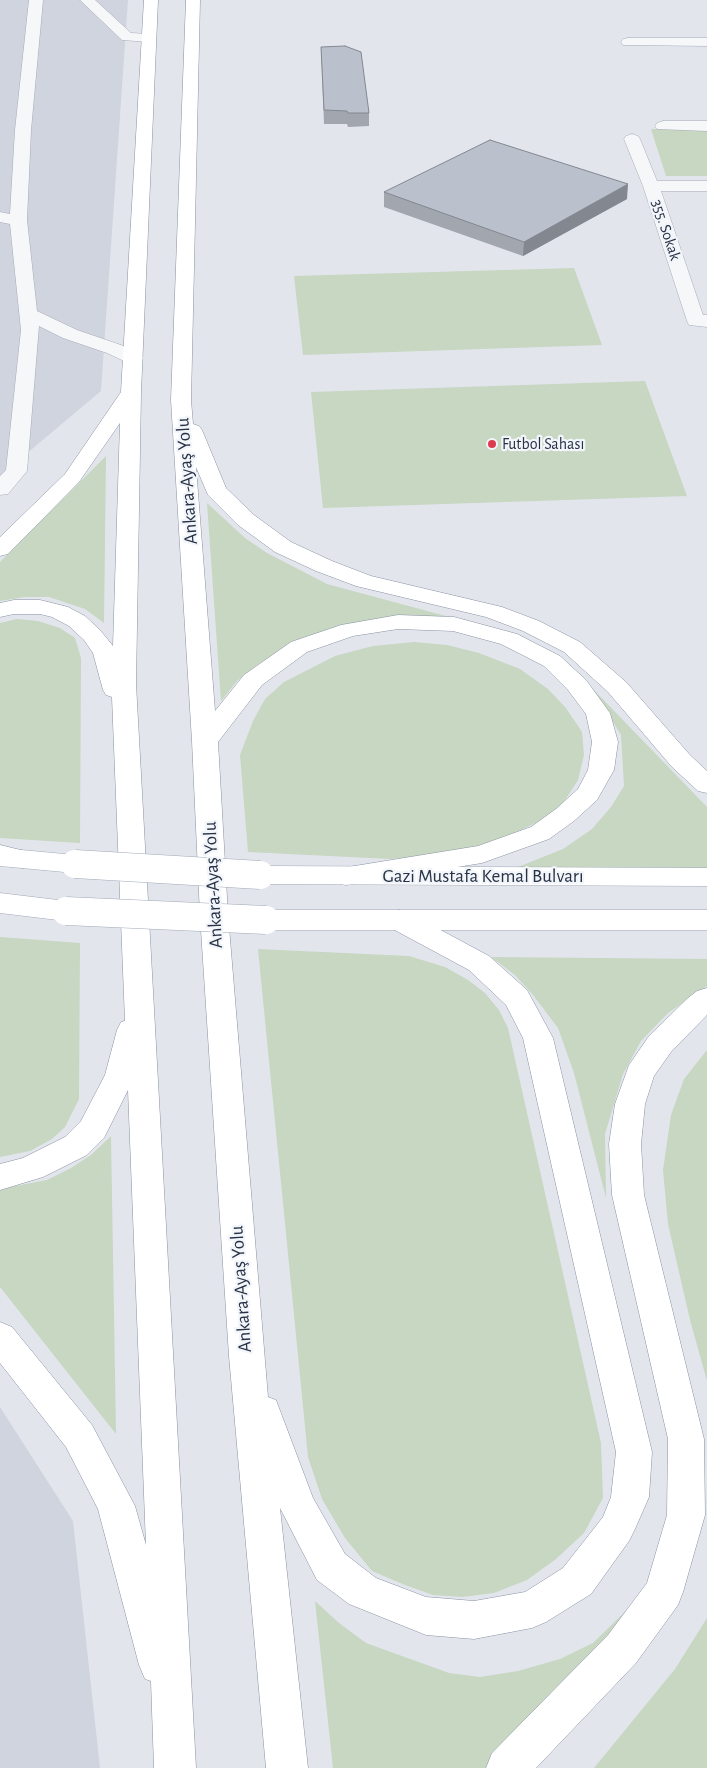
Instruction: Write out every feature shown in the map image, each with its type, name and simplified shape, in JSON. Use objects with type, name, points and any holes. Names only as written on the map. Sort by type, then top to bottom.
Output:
[{"type":"main road","points":[[151,0],[131,392],[124,684],[175,1768]]},
{"type":"main road","name":"Ankara-Ayaş Yolu","points":[[192,0],[181,400],[205,741],[214,915],[246,1356],[287,1768]]},
{"type":"main road","points":[[0,549],[72,478],[131,392]]},
{"type":"main road","points":[[181,400],[216,490],[246,520],[283,547],[324,566],[364,581],[494,612],[531,626],[572,647],[617,686],[681,760],[707,785]]},
{"type":"main road","points":[[0,610],[14,607],[40,607],[60,612],[78,621],[92,635],[105,652],[128,739]]},
{"type":"main road","points":[[205,741],[253,680],[299,647],[349,630],[398,622],[454,624],[509,639],[552,661],[577,684],[598,713],[605,742],[600,770],[588,794],[565,815],[540,833],[482,854],[346,876]]},
{"type":"main road","name":"Gazi Mustafa Kemal Bulvarı","points":[[8,857],[75,864],[260,875],[707,877]]},
{"type":"main road","points":[[0,904],[66,912],[266,920],[707,920]]},
{"type":"main road","points":[[246,1356],[276,1452],[298,1506],[332,1566],[363,1591],[426,1616],[474,1620],[532,1609],[577,1581],[616,1529],[630,1497],[634,1452],[538,1038],[517,998],[480,963],[399,920]]},
{"type":"main road","points":[[0,1177],[32,1168],[76,1146],[93,1129],[120,1075],[139,999]]},
{"type":"main road","points":[[507,1768],[622,1649],[664,1592],[686,1515],[686,1439],[628,1195],[625,1144],[630,1104],[640,1073],[660,1044],[707,999]]},
{"type":"main road","points":[[0,1337],[79,1436],[116,1506],[172,1716]]},
{"type":"street","points":[[0,489],[16,471],[30,330],[28,314],[4,219],[23,136],[36,0]]},
{"type":"street","points":[[87,0],[127,37],[149,38]]},
{"type":"street","points":[[628,42],[707,42]]},
{"type":"street","points":[[663,126],[707,126]]},
{"type":"street","points":[[8,141],[23,136]]},
{"type":"street","name":"355. Sokak","points":[[632,139],[701,321]]},
{"type":"street","points":[[651,186],[707,186]]},
{"type":"street","points":[[28,314],[70,334],[114,349],[133,358]]},
{"type":"shaded area","points":[[0,0],[128,0],[101,391],[0,476]]},
{"type":"shaded area","points":[[0,1407],[73,1521],[100,1768],[0,1768]]},
{"type":"green space","points":[[651,129],[707,129],[707,176],[666,176]]},
{"type":"green space","points":[[574,268],[602,345],[303,355],[294,276]]},
{"type":"green space","name":"Futbol Sahası","points":[[645,381],[687,496],[323,508],[311,392]]},
{"type":"green space","points":[[106,456],[104,623],[85,609],[49,597],[25,597],[0,601],[0,562]]},
{"type":"green space","points":[[207,503],[245,538],[267,553],[327,584],[509,633],[396,622],[284,648],[257,665],[237,681],[221,701]]},
{"type":"green space","points":[[17,619],[38,621],[60,628],[75,638],[81,658],[80,843],[0,838],[0,623]]},
{"type":"green space","points":[[414,642],[447,645],[479,653],[520,669],[548,689],[566,708],[582,732],[584,755],[578,780],[562,805],[540,821],[510,835],[479,847],[447,854],[390,859],[248,852],[240,755],[253,721],[265,699],[284,682],[335,656],[373,646]]},
{"type":"green space","points":[[592,688],[707,807],[707,870],[513,869],[563,849],[592,829],[611,807],[624,786],[621,735]]},
{"type":"green space","points":[[0,937],[80,943],[79,1099],[65,1127],[52,1139],[30,1151],[0,1157]]},
{"type":"green space","points":[[258,949],[409,956],[445,967],[468,980],[485,993],[499,1010],[508,1028],[601,1443],[603,1498],[584,1533],[556,1559],[527,1580],[494,1593],[462,1597],[433,1595],[405,1585],[372,1571],[345,1538],[322,1499],[308,1457]]},
{"type":"green space","points":[[491,957],[707,959],[707,986],[668,1013],[641,1041],[623,1074],[605,1134],[606,1198],[574,1073],[558,1028],[515,975]]},
{"type":"green space","points":[[707,1050],[707,1381],[690,1320],[668,1224],[663,1170],[671,1115],[684,1079]]},
{"type":"green space","points":[[111,1136],[116,1434],[0,1287],[0,1189],[47,1180],[91,1155]]},
{"type":"green space","points":[[641,1596],[614,1643],[495,1768],[333,1768],[315,1601],[339,1623],[366,1643],[449,1673],[480,1677],[518,1671],[560,1659],[593,1643]]},
{"type":"green space","points":[[707,1618],[707,1768],[594,1768],[675,1669]]},
{"type":"building","points":[[345,46],[361,52],[369,113],[324,110],[321,47]]},
{"type":"building","points":[[490,140],[628,184],[524,242],[384,192]]},
{"type":"place","name":"Futbol Sahası","points":[[492,444]]}]
